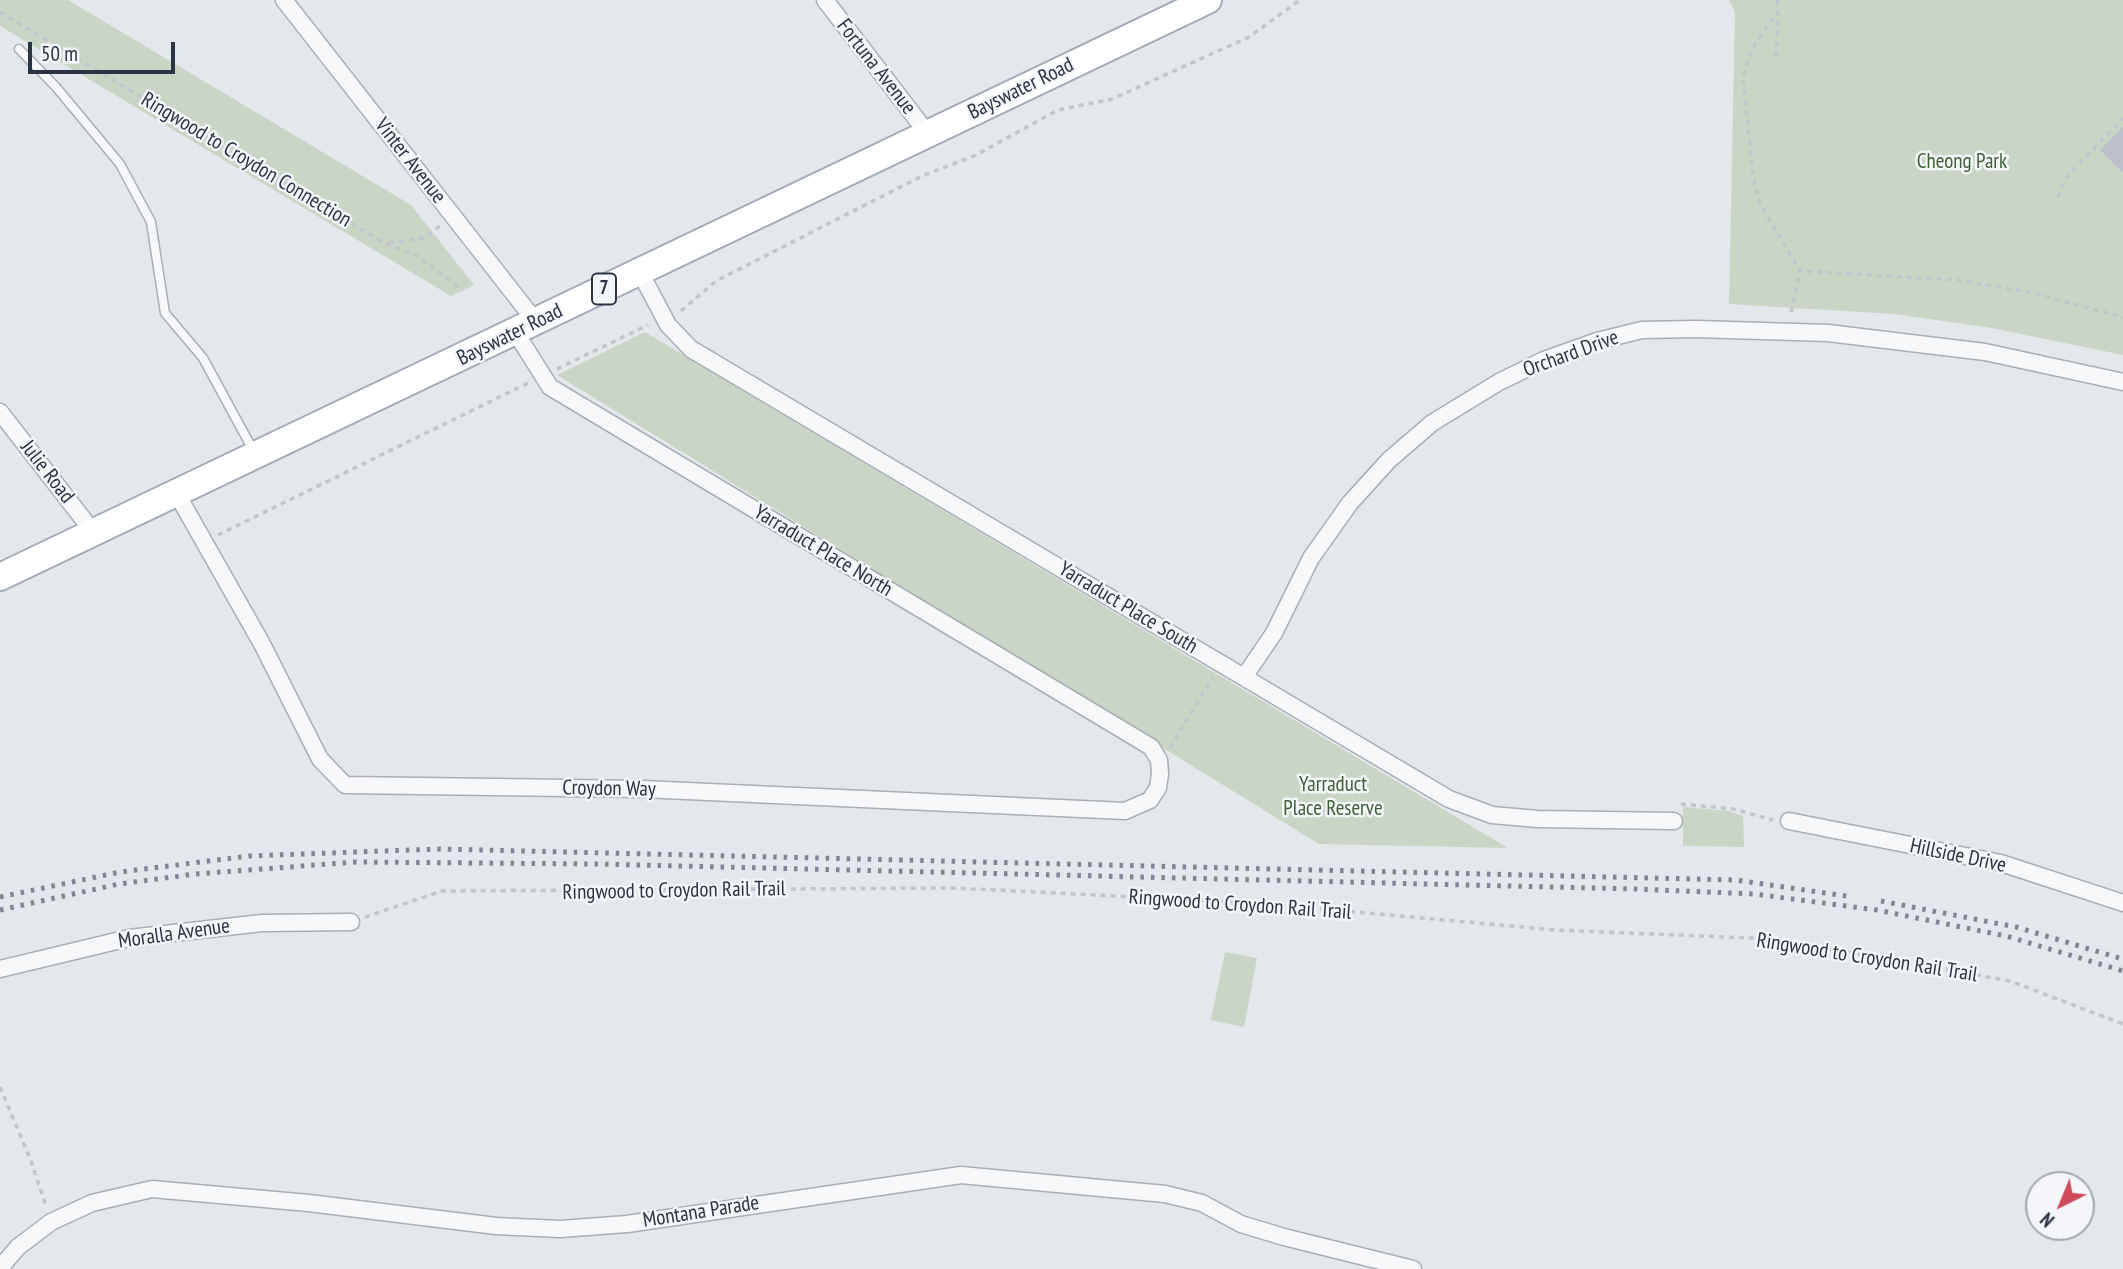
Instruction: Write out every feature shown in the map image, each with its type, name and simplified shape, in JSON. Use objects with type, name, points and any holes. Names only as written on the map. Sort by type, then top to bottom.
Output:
[{"type":"main road","name":"Bayswater Road","points":[[0,577],[1208,0]]},
{"type":"street","name":"Vinter Avenue","points":[[284,0],[453,216],[526,328]]},
{"type":"street","name":"Fortuna Avenue","points":[[825,0],[928,134]]},
{"type":"street","name":"Yarraduct Place South","points":[[640,272],[663,317],[677,337],[691,349],[1449,799],[1492,815],[1538,820],[1674,821]]},
{"type":"street","name":"Yarraduct Place North","points":[[526,328],[543,376],[550,387],[1155,753]]},
{"type":"street","name":"Orchard Drive","points":[[1244,677],[1274,633],[1311,558],[1350,503],[1388,460],[1432,423],[1499,382],[1544,360],[1597,341],[1655,330],[1828,333],[1985,352],[2123,382]]},
{"type":"street","name":"Julie Road","points":[[0,412],[94,533]]},
{"type":"street","name":"Croydon Way","points":[[177,494],[262,644],[320,759],[345,785],[643,789],[1125,811],[1150,800],[1158,788],[1155,753]]},
{"type":"street","name":"Hillside Drive","points":[[1789,821],[2001,863],[2123,903]]},
{"type":"street","name":"Moralla Avenue","points":[[0,969],[129,938],[262,923],[351,922]]},
{"type":"street","name":"Montana Parade","points":[[0,1268],[18,1247],[51,1222],[92,1203],[152,1189],[309,1203],[496,1226],[560,1229],[627,1224],[961,1175],[1166,1194],[1202,1203],[1241,1224],[1413,1269]]},
{"type":"lane","points":[[19,49],[56,87],[120,164],[151,222],[165,313],[203,358],[256,456]]},
{"type":"path","points":[[205,541],[682,310],[716,281],[922,176],[974,156],[1058,110],[1112,99],[1249,37],[1300,0]]},
{"type":"path","points":[[1776,56],[1777,0]]},
{"type":"path","points":[[1778,11],[1751,50],[1743,78],[1753,176],[1760,204],[1800,271],[1791,312]]},
{"type":"path","name":"Ringwood to Croydon Connection","points":[[0,12],[384,243],[416,255],[463,290]]},
{"type":"path","points":[[2058,197],[2066,178],[2123,118]]},
{"type":"path","points":[[384,243],[398,244],[424,237],[453,216]]},
{"type":"path","points":[[1800,271],[1957,280],[2029,292],[2123,317]]},
{"type":"path","points":[[1155,753],[1175,744],[1221,663]]},
{"type":"path","points":[[1674,821],[1675,804],[1733,809],[1756,817],[1789,821]]},
{"type":"path","name":"Ringwood to Croydon Rail Trail","points":[[351,922],[442,891],[953,888],[1256,903],[1555,930],[1773,939],[2010,981],[2123,1024]]},
{"type":"path","points":[[0,1087],[31,1161],[51,1222]]},
{"type":"green space","points":[[0,0],[68,0],[411,205],[474,285],[451,296],[0,26]]},
{"type":"green space","name":"Cheong Park","points":[[1729,0],[2123,0],[2123,355],[1992,328],[1894,314],[1729,304],[1735,12]]},
{"type":"green space","name":"Yarraduct Place Reserve","points":[[645,332],[1508,848],[1319,844],[557,375]]},
{"type":"green space","points":[[1683,807],[1729,811],[1743,816],[1744,847],[1683,846]]},
{"type":"green space","points":[[1225,952],[1257,958],[1244,1027],[1211,1020]]},
{"type":"building","points":[[2123,127],[2123,173],[2100,150]]},
{"type":"railway","points":[[0,897],[120,872],[249,856],[437,849],[1735,880],[1853,897]]},
{"type":"railway","points":[[0,910],[119,884],[195,874],[356,862],[599,864],[1636,889],[1754,894],[1877,910],[2006,936],[2123,971]]},
{"type":"railway","points":[[1881,901],[2016,927],[2123,959]]}]
